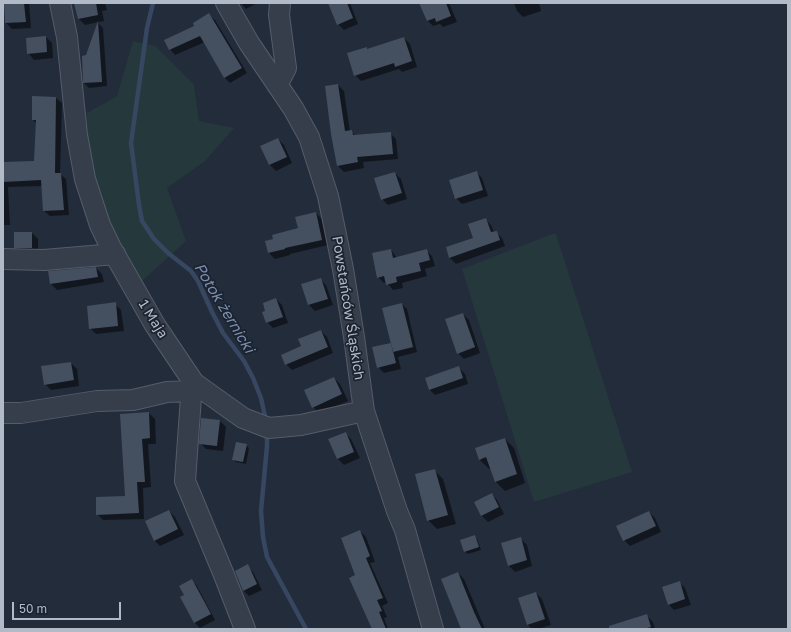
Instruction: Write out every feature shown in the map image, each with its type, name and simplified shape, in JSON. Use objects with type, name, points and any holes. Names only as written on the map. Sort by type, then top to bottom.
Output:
[{"type":"street","name":"1 Maja","points":[[60,3],[67,38],[77,134],[85,179],[100,225],[114,254],[193,387]]},
{"type":"street","name":"Powstańców Śląskich","points":[[226,3],[249,43],[293,108],[309,137],[328,196],[344,276],[364,411],[397,511],[405,530],[433,629]]},
{"type":"street","points":[[277,85],[286,68],[278,15],[280,3]]},
{"type":"street","points":[[3,259],[44,260],[114,254]]},
{"type":"street","points":[[3,413],[21,413],[97,401],[133,400],[193,387],[248,421],[269,428],[301,425],[364,411]]},
{"type":"street","points":[[193,387],[185,481],[245,629]]},
{"type":"green space","points":[[133,41],[155,46],[194,85],[199,121],[234,128],[205,161],[167,188],[186,241],[141,282],[134,275],[94,189],[87,155],[87,113],[117,96]]},
{"type":"green space","points":[[552,234],[556,234],[632,472],[534,502],[462,269]]},
{"type":"building","points":[[4,3],[24,3],[26,22],[5,23]]},
{"type":"building","points":[[74,3],[96,3],[98,15],[78,19]]},
{"type":"building","points":[[328,3],[347,3],[353,18],[337,25]]},
{"type":"building","points":[[419,3],[446,3],[451,16],[436,22],[435,18],[427,21]]},
{"type":"building","points":[[209,13],[242,68],[224,78],[200,36],[169,50],[164,40],[194,26],[193,23]]},
{"type":"building","points":[[98,21],[102,82],[83,83],[82,56],[86,55]]},
{"type":"building","points":[[46,36],[47,52],[27,54],[26,38]]},
{"type":"building","points":[[404,37],[412,61],[395,67],[394,63],[354,76],[347,53],[367,47],[367,49]]},
{"type":"building","points":[[338,84],[345,131],[352,130],[353,135],[391,132],[393,154],[357,157],[358,162],[337,166],[325,86]]},
{"type":"building","points":[[32,96],[56,97],[55,173],[61,173],[64,210],[43,211],[41,180],[3,182],[3,162],[34,161],[36,120],[32,120]]},
{"type":"building","points":[[278,138],[287,157],[269,165],[260,146]]},
{"type":"building","points":[[477,171],[483,190],[455,199],[449,180]]},
{"type":"building","points":[[395,172],[402,193],[381,200],[374,178]]},
{"type":"building","points":[[316,212],[322,240],[268,253],[265,241],[273,239],[272,235],[298,228],[295,217]]},
{"type":"building","points":[[486,218],[491,232],[497,231],[500,240],[449,258],[446,247],[473,238],[468,224]]},
{"type":"building","points":[[14,232],[32,232],[32,248],[14,248]]},
{"type":"building","points":[[391,249],[393,258],[427,249],[430,260],[419,263],[421,271],[396,277],[397,282],[386,285],[384,276],[377,278],[372,253]]},
{"type":"building","points":[[96,267],[98,277],[50,284],[48,271]]},
{"type":"building","points":[[321,278],[328,299],[308,305],[301,284]]},
{"type":"building","points":[[276,298],[283,317],[266,323],[262,312],[265,311],[263,303]]},
{"type":"building","points":[[116,302],[118,326],[89,329],[87,306]]},
{"type":"building","points":[[402,303],[413,347],[393,352],[382,308]]},
{"type":"building","points":[[463,313],[475,347],[457,354],[445,319]]},
{"type":"building","points":[[321,330],[328,347],[285,365],[281,355],[301,346],[298,339]]},
{"type":"building","points":[[391,343],[396,363],[377,368],[372,347]]},
{"type":"building","points":[[71,362],[74,380],[44,385],[41,366]]},
{"type":"building","points":[[459,366],[463,378],[429,390],[425,378]]},
{"type":"building","points":[[334,377],[342,394],[312,408],[304,390]]},
{"type":"building","points":[[149,412],[150,438],[142,439],[145,482],[137,482],[139,513],[96,515],[96,497],[125,496],[120,414]]},
{"type":"building","points":[[201,418],[220,420],[217,446],[199,444]]},
{"type":"building","points":[[346,432],[354,452],[337,459],[328,439]]},
{"type":"building","points":[[505,438],[517,474],[495,482],[486,457],[479,460],[475,448]]},
{"type":"building","points":[[236,442],[247,444],[243,462],[232,460]]},
{"type":"building","points":[[435,469],[448,515],[427,521],[415,474]]},
{"type":"building","points":[[492,493],[499,507],[481,516],[474,502]]},
{"type":"building","points":[[169,510],[178,529],[154,541],[145,521]]},
{"type":"building","points":[[649,511],[656,526],[623,541],[616,526]]},
{"type":"building","points":[[360,530],[370,556],[366,558],[383,598],[377,600],[382,611],[379,612],[386,629],[372,629],[349,578],[355,575],[341,538]]},
{"type":"building","points":[[475,535],[479,547],[464,552],[460,540]]},
{"type":"building","points":[[521,537],[527,560],[508,566],[501,543]]},
{"type":"building","points":[[248,564],[257,584],[243,591],[235,571]]},
{"type":"building","points":[[458,572],[482,629],[461,629],[441,579]]},
{"type":"building","points":[[192,579],[211,614],[194,623],[180,597],[184,595],[179,586]]},
{"type":"building","points":[[680,581],[685,599],[668,605],[662,587]]},
{"type":"building","points":[[536,592],[545,619],[527,625],[518,598]]},
{"type":"building","points":[[647,614],[651,627],[644,629],[609,629],[609,626]]},
{"type":"waterway","name":"Potok żernicki","points":[[153,3],[147,28],[131,143],[142,221],[154,239],[168,253],[191,271],[198,281],[223,333],[244,361],[253,378],[261,398],[266,421]]},
{"type":"waterway","name":"Potok żernicki","points":[[267,432],[261,511],[263,537],[267,557],[306,629]]}]
